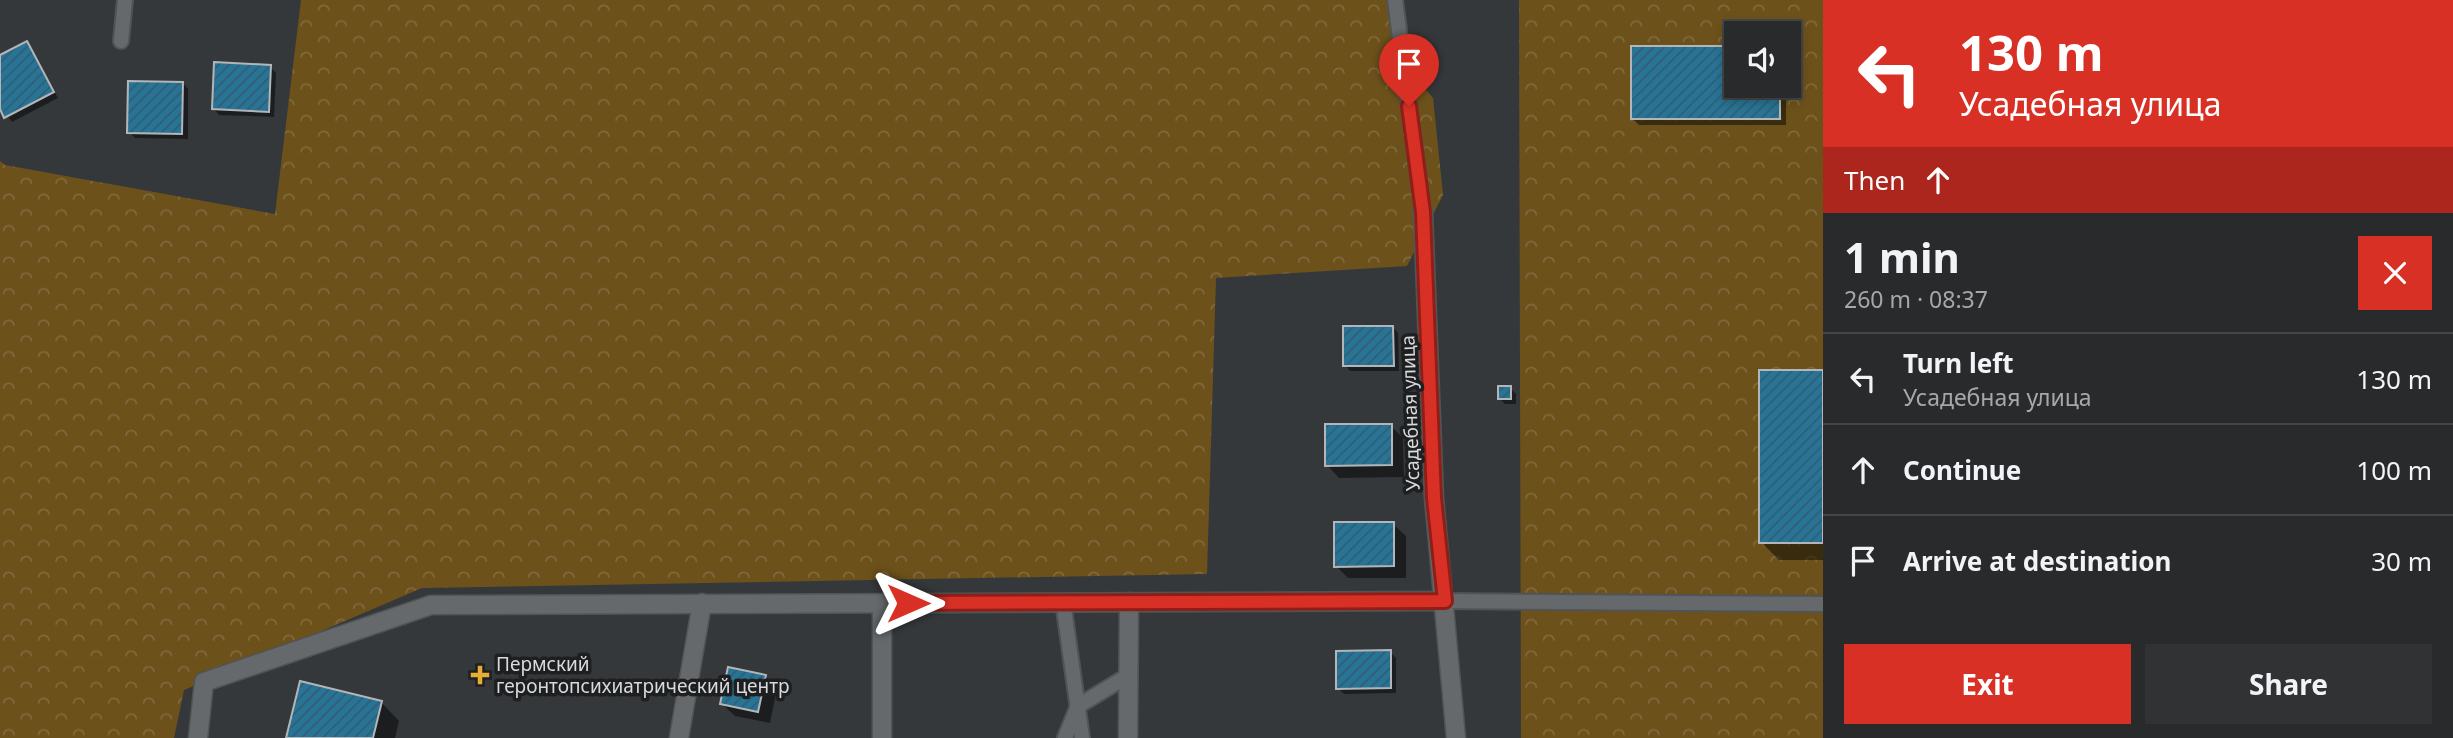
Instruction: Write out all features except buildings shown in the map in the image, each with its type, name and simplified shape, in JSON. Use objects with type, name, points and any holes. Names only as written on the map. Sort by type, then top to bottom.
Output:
[{"type":"street","name":"Усадебная улица","points":[[1423,212],[1434,498],[1456,738]]},
{"type":"street","points":[[198,738],[204,682],[431,606],[1445,601]]},
{"type":"street","points":[[1128,738],[1129,602]]},
{"type":"street","points":[[679,738],[702,603]]},
{"type":"street","points":[[882,738],[883,603]]},
{"type":"lane","points":[[121,41],[125,0]]},
{"type":"lane","points":[[1395,0],[1423,212]]},
{"type":"lane","points":[[1445,601],[1823,604]]},
{"type":"lane","points":[[1063,602],[1082,738]]},
{"type":"lane","points":[[1065,738],[1078,706],[1129,675]]},
{"type":"green space","points":[[301,0],[1399,0],[1399,57],[1433,98],[1443,195],[1407,266],[1216,278],[1207,574],[422,588],[184,690],[174,738],[0,738],[0,161],[5,165],[275,214]]},
{"type":"green space","points":[[1519,0],[1823,0],[1823,738],[1521,738]]},
{"type":"place","name":"Пермский геронтопсихиатрический центр","points":[[480,675]]},
{"type":"route","points":[[908,603],[1445,601],[1434,498],[1423,212],[1409,106]]}]
